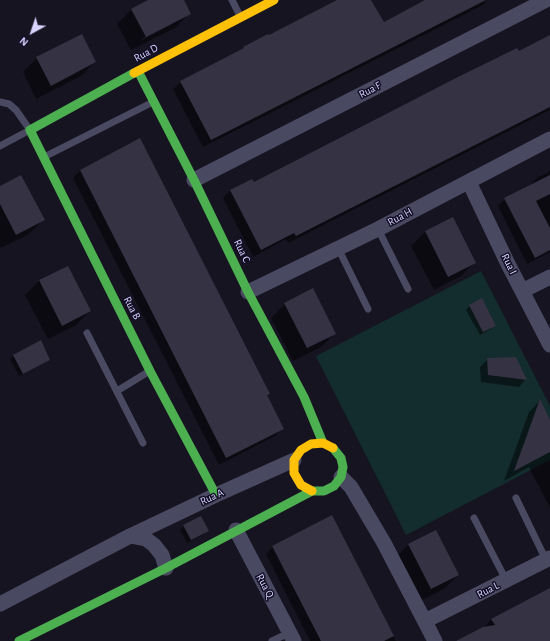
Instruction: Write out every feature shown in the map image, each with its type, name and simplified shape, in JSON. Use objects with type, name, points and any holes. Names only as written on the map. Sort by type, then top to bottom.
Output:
[{"type":"street","name":"Rua D","points":[[30,130],[138,71],[274,0]]},
{"type":"street","name":"Rua F","points":[[194,180],[546,0]]},
{"type":"street","name":"Rua C","points":[[138,71],[194,180],[248,292],[304,397],[323,443]]},
{"type":"street","name":"Rua B","points":[[30,130],[42,157],[150,371],[216,495]]},
{"type":"street","name":"Rua H","points":[[248,292],[378,229],[550,139]]},
{"type":"street","name":"Rua I","points":[[469,182],[550,345]]},
{"type":"street","points":[[522,291],[550,277]]},
{"type":"street","points":[[19,641],[166,568],[312,491],[324,491],[334,486],[341,477],[343,467],[341,458],[334,448],[323,443]]},
{"type":"street","name":"Rua A","points":[[0,604],[130,536],[294,460],[300,450],[311,444],[323,443]]},
{"type":"street","points":[[294,460],[294,473],[301,485],[312,491]]},
{"type":"street","points":[[341,477],[351,487],[384,543],[426,621],[435,641]]},
{"type":"street","name":"Rua Q","points":[[236,530],[291,637]]},
{"type":"street","points":[[130,536],[146,539],[154,545],[162,555],[166,568]]},
{"type":"street","name":"Rua L","points":[[426,621],[548,559]]},
{"type":"lane","points":[[232,0],[241,17]]},
{"type":"lane","points":[[0,102],[9,104],[16,110],[30,130],[0,146]]},
{"type":"lane","points":[[42,157],[153,102]]},
{"type":"lane","points":[[378,229],[408,289]]},
{"type":"lane","points":[[337,248],[368,309]]},
{"type":"lane","points":[[87,333],[143,443]]},
{"type":"lane","points":[[117,391],[150,371]]},
{"type":"lane","points":[[516,498],[548,559]]},
{"type":"lane","points":[[474,518],[506,580]]},
{"type":"lane","points":[[272,641],[291,637]]},
{"type":"green space","points":[[481,271],[550,406],[550,460],[406,535],[316,356]]},
{"type":"building","points":[[148,0],[184,0],[191,14],[146,37],[131,9]]},
{"type":"building","points":[[337,0],[371,0],[384,22],[425,0],[486,0],[211,140],[180,81],[268,34],[269,35]]},
{"type":"building","points":[[82,34],[96,62],[51,86],[36,57]]},
{"type":"building","points":[[550,35],[550,107],[296,236],[294,233],[261,250],[230,190],[252,179],[254,182],[456,78],[517,48],[519,51]]},
{"type":"building","points":[[140,138],[270,394],[267,395],[284,429],[226,458],[80,170]]},
{"type":"building","points":[[21,175],[45,220],[16,235],[0,204],[0,186]]},
{"type":"building","points":[[550,175],[550,194],[536,201],[550,228],[550,250],[535,258],[504,198]]},
{"type":"building","points":[[453,217],[476,263],[448,277],[425,231]]},
{"type":"building","points":[[68,266],[91,311],[62,326],[39,280]]},
{"type":"building","points":[[313,288],[336,334],[307,348],[284,303]]},
{"type":"building","points":[[482,298],[496,326],[483,332],[469,305]]},
{"type":"building","points":[[41,340],[50,360],[23,374],[13,355]]},
{"type":"building","points":[[516,357],[527,380],[488,375],[487,358]]},
{"type":"building","points":[[540,399],[550,420],[550,452],[514,471]]},
{"type":"building","points":[[332,515],[394,636],[384,641],[321,641],[272,546]]},
{"type":"building","points":[[201,516],[209,531],[191,540],[183,525]]},
{"type":"building","points":[[436,530],[459,575],[431,589],[408,544]]},
{"type":"building","points":[[550,588],[550,641],[456,641],[483,627],[495,625],[491,619]]},
{"type":"traffic: fast","points":[[138,71],[194,180],[248,292],[304,397],[323,443]]},
{"type":"traffic: fast","points":[[134,73],[30,130],[150,371],[216,495]]},
{"type":"traffic: fast","points":[[19,641],[166,568],[312,491],[324,491],[334,486],[341,477],[343,467],[341,458],[333,448]]},
{"type":"traffic: slow","points":[[134,73],[274,0]]},
{"type":"traffic: slow","points":[[312,491],[301,485],[294,473],[294,460],[301,450],[311,444],[323,443],[333,448]]}]
